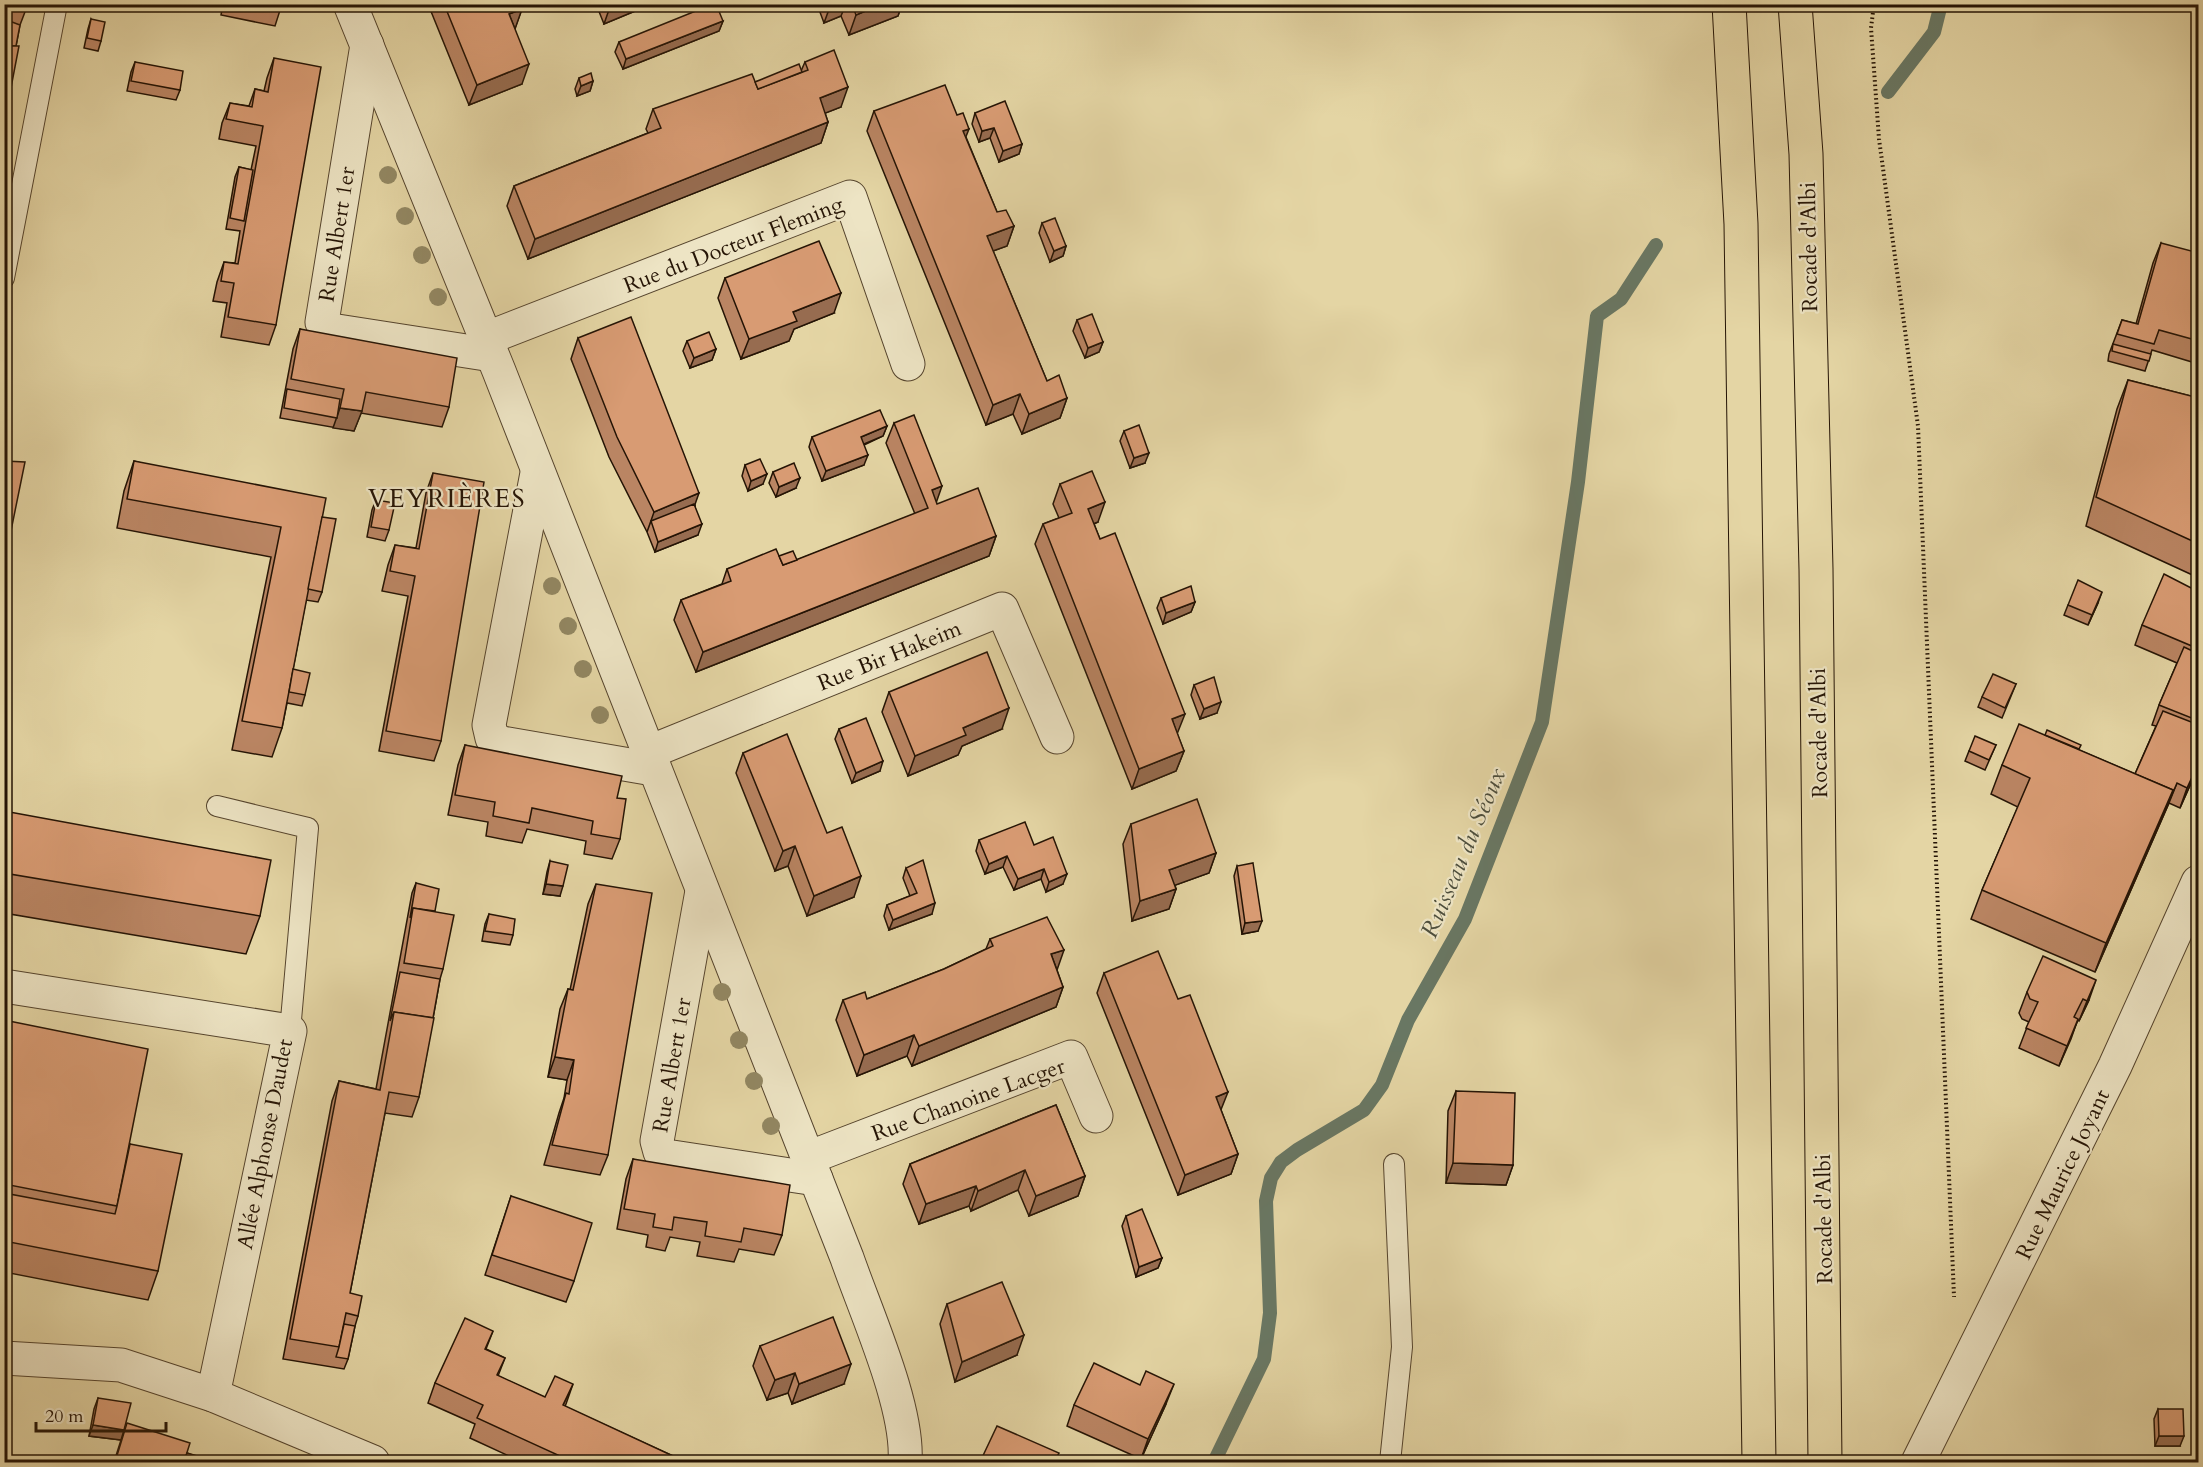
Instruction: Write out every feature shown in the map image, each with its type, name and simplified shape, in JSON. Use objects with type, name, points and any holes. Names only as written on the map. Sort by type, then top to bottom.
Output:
[{"type":"highway","points":[[1730,4],[1741,225],[1759,1462]]},
{"type":"highway","name":"Rocade d'Albi","points":[[1794,4],[1806,154],[1815,534],[1826,1462]]},
{"type":"street","points":[[350,4],[488,347],[812,1169],[891,1385],[907,1441],[905,1462]]},
{"type":"street","name":"Rue Albert 1er","points":[[367,45],[322,322],[331,330],[488,347]]},
{"type":"street","name":"Rue du Docteur Fleming","points":[[488,347],[850,197],[908,364]]},
{"type":"street","points":[[537,473],[489,725],[492,738],[502,743],[650,761]]},
{"type":"street","name":"Rue Bir Hakeim","points":[[650,761],[1002,609],[1057,737]]},
{"type":"street","name":"Rue Maurice Joyant","points":[[1918,1462],[2115,1066],[2199,882]]},
{"type":"street","name":"Rue Albert 1er","points":[[702,891],[657,1141],[660,1152],[666,1156],[812,1169]]},
{"type":"street","name":"Allée Alphonse Daudet","points":[[4,986],[290,1032],[213,1395]]},
{"type":"street","name":"Rue Chanoine Lacger","points":[[812,1169],[1071,1058],[1096,1116]]},
{"type":"street","points":[[4,1358],[121,1365],[213,1395],[373,1462]]},
{"type":"lane","points":[[4,278],[57,4]]},
{"type":"lane","points":[[217,806],[308,828],[290,1032]]},
{"type":"lane","points":[[1390,1462],[1402,1347],[1394,1164]]},
{"type":"path","points":[[1874,4],[1871,28],[1879,139],[1918,426],[1954,1305]]},
{"type":"building","points":[[444,4],[521,4],[522,9],[509,14],[529,64],[477,85]]},
{"type":"building","points":[[716,4],[723,21],[626,59],[619,42]]},
{"type":"building","points":[[852,4],[882,4],[856,15]]},
{"type":"building","points":[[4,19],[20,25],[16,46],[4,46]]},
{"type":"building","points":[[91,19],[105,22],[101,41],[87,38]]},
{"type":"building","points":[[4,46],[19,46],[4,124]]},
{"type":"building","points":[[834,50],[848,87],[820,98],[828,122],[535,239],[514,186],[661,128],[653,109],[752,74],[758,89],[808,70],[805,62]]},
{"type":"building","points":[[274,58],[321,67],[276,325],[228,317],[234,283],[221,281],[224,262],[238,264],[263,126],[226,119],[230,103],[252,107],[255,89],[268,92]]},
{"type":"building","points":[[135,62],[183,71],[180,90],[131,81]]},
{"type":"building","points":[[799,64],[802,72],[758,89],[755,82]]},
{"type":"building","points":[[591,73],[593,81],[581,86],[579,78]]},
{"type":"building","points":[[945,85],[957,115],[963,113],[969,129],[963,131],[997,212],[1006,210],[1014,226],[987,236],[1047,381],[1059,375],[1067,398],[1029,414],[1020,394],[993,405],[874,111]]},
{"type":"building","points":[[1005,101],[1022,144],[1003,151],[994,128],[982,131],[975,113]]},
{"type":"building","points":[[239,167],[253,170],[244,221],[230,218]]},
{"type":"building","points":[[1055,218],[1066,246],[1054,251],[1042,223]]},
{"type":"building","points":[[819,241],[841,293],[793,312],[797,321],[749,339],[725,278]]},
{"type":"building","points":[[2161,243],[2199,253],[2199,341],[2159,330],[2154,344],[2117,334],[2122,320],[2138,324]]},
{"type":"building","points":[[1092,314],[1103,342],[1088,348],[1077,320]]},
{"type":"building","points":[[631,317],[699,493],[654,512],[617,437],[578,338]]},
{"type":"building","points":[[300,329],[457,358],[449,407],[366,392],[362,411],[340,408],[344,389],[291,379]]},
{"type":"building","points":[[709,332],[716,349],[694,358],[687,341]]},
{"type":"building","points":[[2113,344],[2151,354],[2149,361],[2112,351]]},
{"type":"building","points":[[2128,380],[2199,398],[2199,544],[2096,497]]},
{"type":"building","points":[[287,389],[340,399],[337,418],[284,408]]},
{"type":"building","points":[[880,410],[887,426],[861,437],[868,455],[826,471],[812,437]]},
{"type":"building","points":[[914,415],[942,486],[932,490],[937,504],[978,488],[996,536],[703,652],[681,600],[731,581],[727,569],[776,549],[783,565],[928,508],[894,423]]},
{"type":"building","points":[[1139,425],[1149,453],[1134,458],[1124,431]]},
{"type":"building","points":[[760,459],[767,474],[751,481],[745,465]]},
{"type":"building","points":[[4,461],[25,462],[4,565]]},
{"type":"building","points":[[134,461],[326,498],[282,728],[242,721],[281,527],[127,499]]},
{"type":"building","points":[[794,463],[800,478],[779,487],[773,472]]},
{"type":"building","points":[[1092,471],[1105,502],[1088,509],[1100,539],[1115,533],[1185,714],[1172,719],[1184,751],[1139,769],[1043,524],[1072,513],[1060,484]]},
{"type":"building","points":[[433,473],[484,482],[441,741],[386,731],[415,576],[390,571],[395,545],[419,549]]},
{"type":"building","points":[[376,500],[395,503],[389,530],[371,527]]},
{"type":"building","points":[[694,504],[702,524],[658,542],[651,521]]},
{"type":"building","points":[[322,517],[336,519],[322,592],[308,589]]},
{"type":"building","points":[[793,551],[797,560],[783,565],[779,556]]},
{"type":"building","points":[[2164,574],[2199,592],[2199,649],[2142,625]]},
{"type":"building","points":[[2078,580],[2102,592],[2092,615],[2068,605]]},
{"type":"building","points":[[1191,586],[1195,602],[1166,613],[1161,598]]},
{"type":"building","points":[[2184,647],[2199,654],[2199,721],[2159,705]]},
{"type":"building","points":[[987,652],[1009,708],[963,728],[966,735],[915,756],[889,692]]},
{"type":"building","points":[[293,669],[310,673],[305,695],[289,692]]},
{"type":"building","points":[[1993,674],[2016,684],[2005,708],[1982,697]]},
{"type":"building","points":[[1214,677],[1221,702],[1204,709],[1194,685]]},
{"type":"building","points":[[2163,711],[2199,725],[2199,762],[2187,788],[2177,783],[2170,799],[2173,790],[2135,774]]},
{"type":"building","points":[[866,718],[883,761],[856,773],[839,729]]},
{"type":"building","points":[[2019,724],[2173,790],[2106,943],[1982,890],[2030,778],[2002,765]]},
{"type":"building","points":[[2047,730],[2081,745],[2079,749],[2045,735]]},
{"type":"building","points":[[787,734],[827,833],[842,827],[861,876],[814,896],[795,846],[783,851],[743,753]]},
{"type":"building","points":[[1975,736],[1996,745],[1989,760],[1969,751]]},
{"type":"building","points":[[465,745],[622,776],[617,798],[626,799],[620,839],[591,834],[593,821],[532,808],[529,823],[493,816],[495,802],[455,795]]},
{"type":"building","points":[[1197,799],[1216,853],[1169,870],[1176,889],[1140,901],[1131,824]]},
{"type":"building","points":[[4,811],[271,860],[260,916],[4,873]]},
{"type":"building","points":[[1025,822],[1034,845],[1053,837],[1067,874],[1049,882],[1044,869],[1018,879],[1007,856],[989,864],[979,840]]},
{"type":"building","points":[[923,860],[935,903],[893,920],[887,905],[917,893],[906,868]]},
{"type":"building","points":[[550,861],[568,865],[563,886],[546,884]]},
{"type":"building","points":[[1253,863],[1262,921],[1245,923],[1237,866]]},
{"type":"building","points":[[416,883],[439,889],[435,911],[413,908],[410,918]]},
{"type":"building","points":[[596,884],[652,893],[608,1155],[552,1145],[566,1093],[569,1094],[574,1060],[555,1057],[568,989],[573,990]]},
{"type":"building","points":[[413,908],[454,915],[443,969],[404,963]]},
{"type":"building","points":[[489,914],[515,919],[513,935],[485,931]]},
{"type":"building","points":[[1047,917],[1064,950],[1051,954],[1063,987],[919,1046],[914,1035],[864,1055],[843,1000],[865,992],[867,999],[944,969],[993,946],[990,939]]},
{"type":"building","points":[[1158,951],[1178,999],[1190,995],[1228,1092],[1216,1097],[1238,1154],[1185,1175],[1104,973]]},
{"type":"building","points":[[2043,956],[2096,980],[2087,1001],[2083,999],[2074,1017],[2078,1019],[2067,1046],[2026,1028],[2038,1002],[2030,999],[2027,992]]},
{"type":"building","points":[[400,972],[440,979],[433,1018],[394,1012],[390,1021]]},
{"type":"building","points":[[394,1012],[434,1018],[419,1097],[389,1092],[350,1293],[362,1296],[358,1316],[346,1313],[339,1347],[290,1339],[339,1081],[380,1090]]},
{"type":"building","points":[[4,1020],[148,1049],[117,1206],[4,1184]]},
{"type":"building","points":[[1456,1091],[1515,1093],[1513,1165],[1453,1163]]},
{"type":"building","points":[[1056,1105],[1085,1176],[1036,1196],[1025,1170],[978,1191],[976,1186],[926,1204],[910,1164]]},
{"type":"building","points":[[130,1144],[182,1154],[158,1271],[4,1241],[4,1193],[115,1214]]},
{"type":"building","points":[[633,1159],[790,1185],[782,1235],[744,1228],[741,1242],[705,1236],[707,1222],[674,1217],[672,1230],[653,1227],[655,1214],[624,1209]]},
{"type":"building","points":[[511,1196],[592,1223],[574,1281],[492,1255]]},
{"type":"building","points":[[1142,1209],[1162,1258],[1139,1267],[1126,1216]]},
{"type":"building","points":[[1002,1282],[1024,1335],[962,1362],[947,1304]]},
{"type":"building","points":[[833,1317],[851,1364],[799,1384],[795,1373],[775,1380],[760,1346]]},
{"type":"building","points":[[465,1318],[493,1331],[485,1349],[505,1358],[497,1375],[545,1397],[555,1376],[573,1384],[563,1405],[686,1462],[573,1462],[477,1418],[483,1405],[435,1383]]},
{"type":"building","points":[[344,1324],[355,1326],[348,1359],[336,1357]]},
{"type":"building","points":[[1094,1363],[1140,1385],[1146,1371],[1174,1384],[1148,1439],[1074,1405]]},
{"type":"building","points":[[98,1398],[131,1403],[124,1430],[93,1425]]},
{"type":"building","points":[[2158,1409],[2183,1409],[2184,1436],[2159,1436]]},
{"type":"building","points":[[127,1423],[190,1443],[184,1462],[115,1462]]},
{"type":"building","points":[[997,1426],[1059,1453],[1054,1462],[980,1462]]},
{"type":"building","points":[[187,1453],[211,1460],[211,1462],[184,1462]]},
{"type":"waterway","name":"Ruisseau du Séoux","points":[[1888,92],[1934,32],[1941,4]]},
{"type":"waterway","name":"Ruisseau du Séoux","points":[[1214,1462],[1264,1359],[1270,1313],[1266,1201],[1271,1178],[1281,1162],[1297,1150],[1364,1110],[1382,1085],[1408,1020],[1465,919],[1542,722],[1578,482],[1597,316],[1621,299],[1656,245]]},
{"type":"district","name":"VEYRIÈRES","points":[[447,498]]}]
